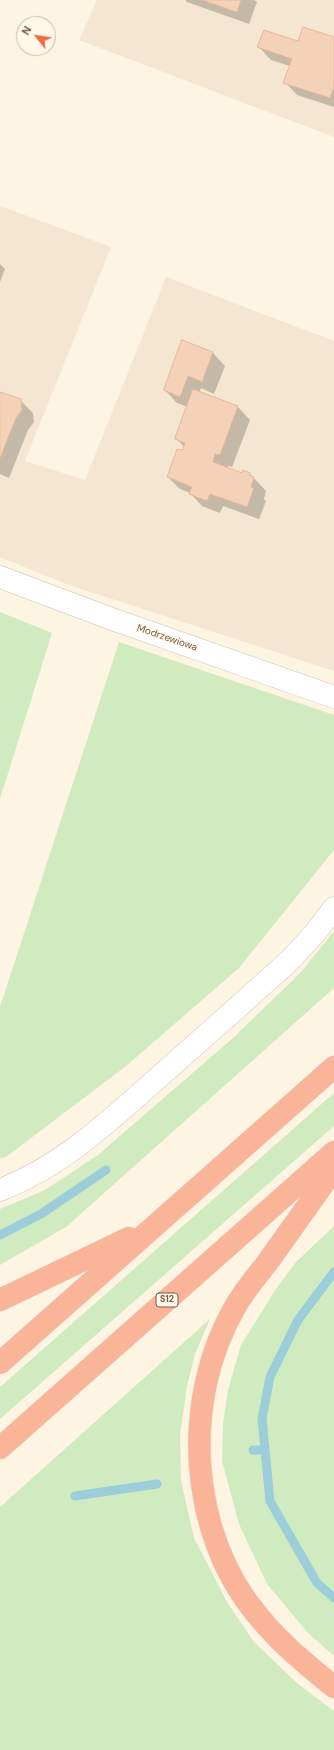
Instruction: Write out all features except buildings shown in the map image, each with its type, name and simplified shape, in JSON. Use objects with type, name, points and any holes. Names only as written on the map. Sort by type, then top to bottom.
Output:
[{"type":"highway","points":[[0,1363],[151,1227],[334,1067]]},
{"type":"highway","name":"S12","points":[[0,1448],[334,1152]]},
{"type":"highway","points":[[334,1169],[235,1307],[216,1348],[206,1385],[199,1441],[203,1493],[214,1535],[233,1579],[258,1616],[294,1654],[334,1687]]},
{"type":"highway","points":[[0,1300],[151,1227]]},
{"type":"street","name":"Modrzewiowa","points":[[0,577],[112,619],[334,697]]},
{"type":"street","points":[[0,1190],[42,1171],[75,1149],[106,1123],[289,961],[315,933],[334,908]]},
{"type":"shaded area","points":[[97,0],[334,0],[334,137],[79,40]]},
{"type":"shaded area","points":[[0,206],[111,247],[25,461],[85,480],[166,277],[334,341],[334,671],[69,585],[0,557]]},
{"type":"green space","points":[[0,612],[52,633],[0,799]]},
{"type":"green space","points":[[119,642],[334,715],[334,850],[239,968],[126,1066],[6,1157],[0,1158],[0,1007]]},
{"type":"green space","points":[[334,931],[334,988],[66,1227],[0,1265],[0,1209],[45,1190],[98,1155],[233,1038],[302,971]]},
{"type":"green space","points":[[334,1093],[334,1126],[0,1419],[0,1387]]},
{"type":"green space","points":[[334,1226],[334,1656],[308,1633],[267,1584],[239,1524],[222,1461],[223,1424],[228,1390],[241,1345],[276,1289],[296,1262]]},
{"type":"green space","points":[[210,1319],[195,1354],[187,1386],[180,1435],[181,1480],[194,1538],[227,1602],[254,1642],[298,1684],[334,1711],[334,1750],[0,1750],[0,1507]]},
{"type":"waterway","points":[[0,1235],[41,1214],[106,1170]]},
{"type":"waterway","points":[[334,1272],[298,1320],[270,1377],[262,1419],[270,1501],[317,1583],[334,1598]]},
{"type":"waterway","points":[[253,1450],[264,1450]]},
{"type":"waterway","points":[[75,1496],[157,1484]]}]
